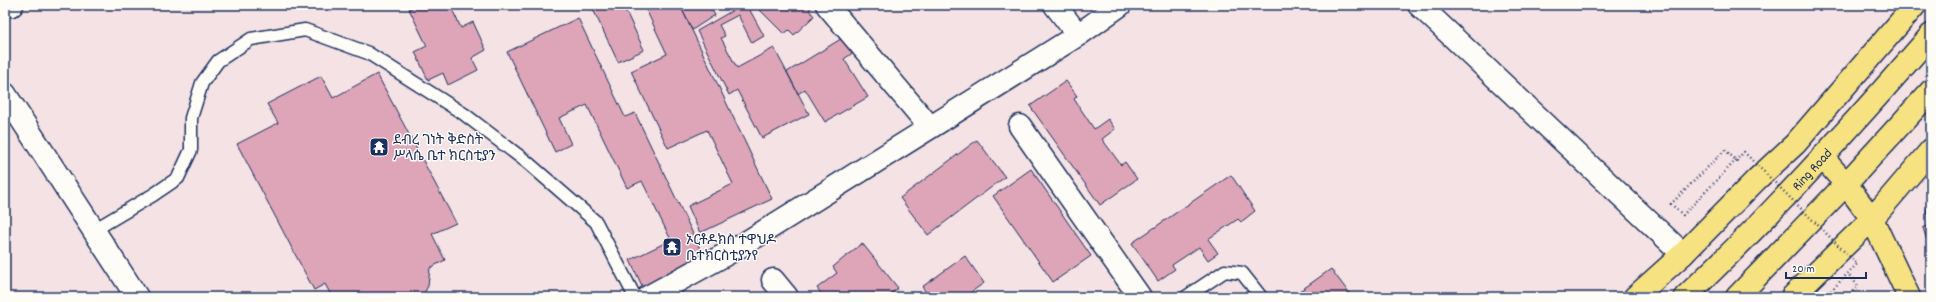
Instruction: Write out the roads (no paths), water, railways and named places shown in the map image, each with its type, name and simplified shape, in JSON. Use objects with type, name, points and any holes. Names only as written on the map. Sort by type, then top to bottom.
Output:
[{"type":"main road","points":[[1634,297],[1683,254],[1795,144],[1915,5]]},
{"type":"main road","name":"Ring Road","points":[[1685,297],[1726,258],[1822,157],[1931,35]]},
{"type":"main road","points":[[1737,297],[1846,184],[1931,91]]},
{"type":"main road","points":[[1792,297],[1872,219],[1931,150]]},
{"type":"main road","points":[[1822,157],[1846,184],[1872,219],[1909,297]]},
{"type":"street","points":[[5,6],[12,5]]},
{"type":"street","points":[[827,5],[930,127]]},
{"type":"street","points":[[1055,5],[1078,35]]},
{"type":"street","points":[[648,297],[739,247],[1078,35],[1120,5]]},
{"type":"street","points":[[1419,5],[1683,254]]},
{"type":"street","points":[[5,94],[137,297]]},
{"type":"street","points":[[1020,126],[1140,297]]},
{"type":"street","points":[[773,280],[787,297]]},
{"type":"lane","points":[[94,230],[154,195],[178,178],[191,150],[191,118],[202,83],[218,61],[251,40],[305,30],[368,53],[464,114],[527,162],[596,222],[635,297]]},
{"type":"lane","points":[[1186,297],[1225,271],[1242,273],[1261,297]]},
{"type":"place","name":"ደብረ ገነት ቅድስት ሥላሴ ቤተ ክርስቲያን","points":[[379,147]]},
{"type":"place","name":"ኦርቶዶክስ ተዋህዶ ቤተክርስቲያንየ","points":[[672,247]]}]
